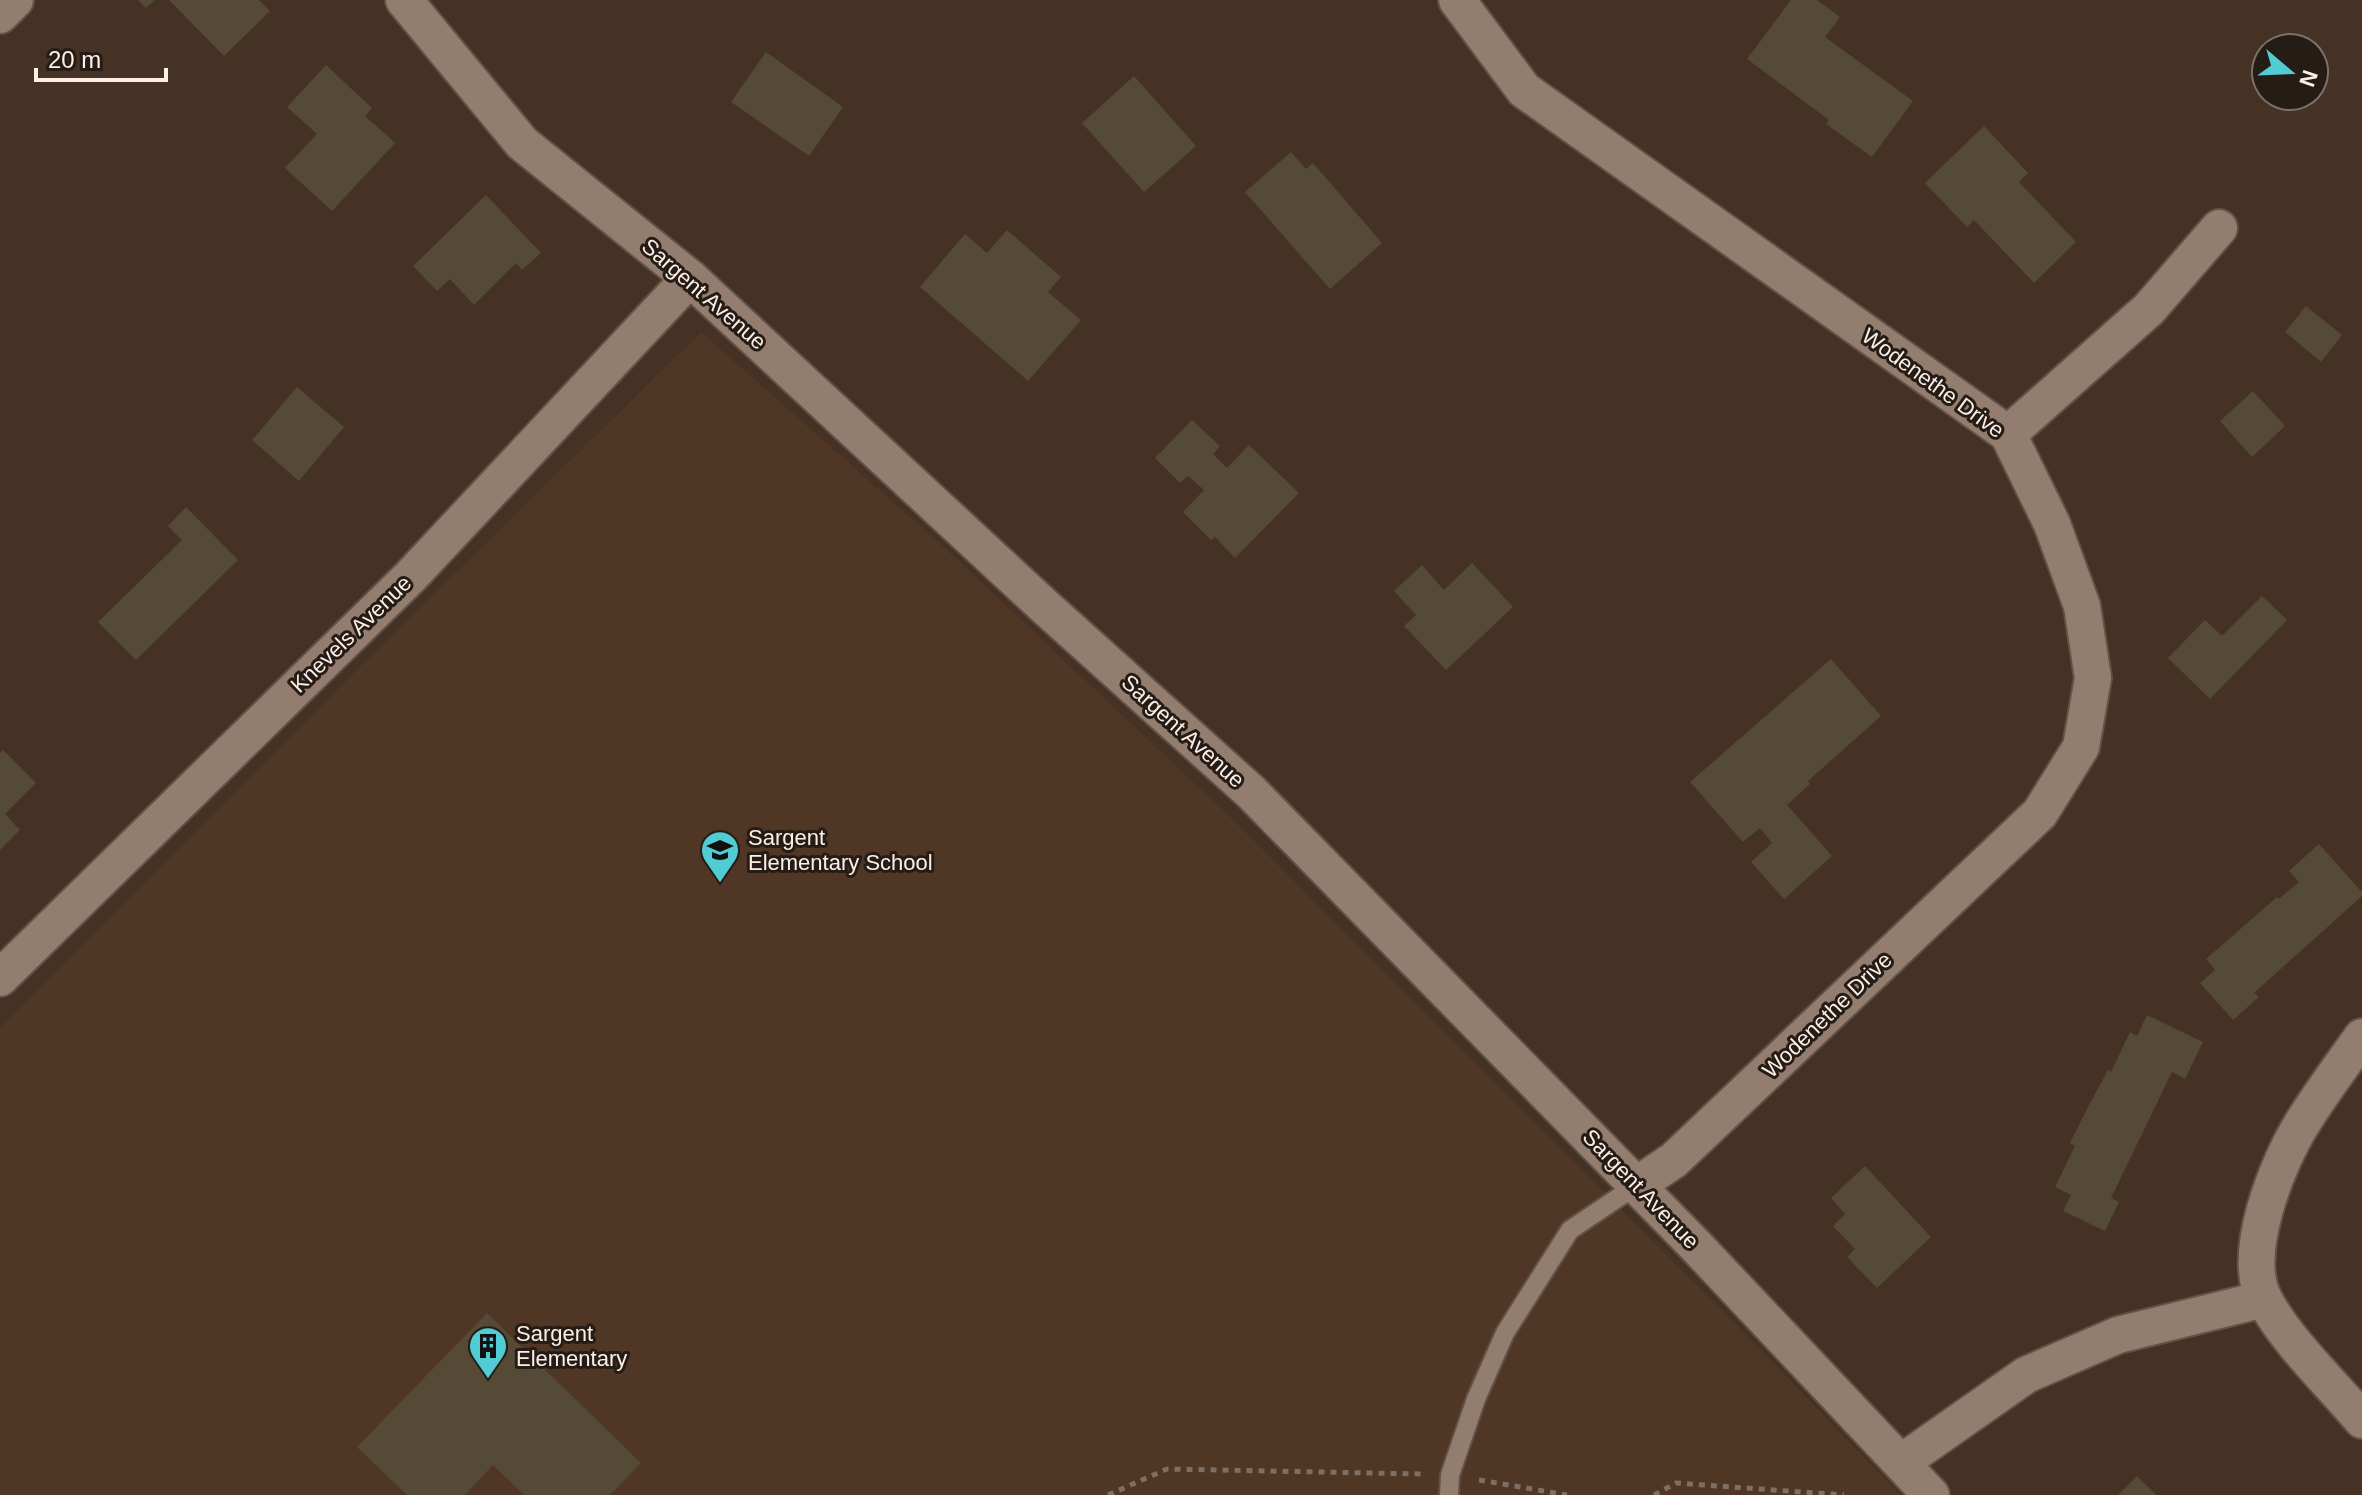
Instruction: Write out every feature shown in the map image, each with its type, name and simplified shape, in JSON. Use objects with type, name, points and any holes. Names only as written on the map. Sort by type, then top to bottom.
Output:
[{"type":"street","points":[[0,15],[15,0]]},
{"type":"street","name":"Sargent Avenue","points":[[404,0],[522,143],[690,278],[1043,605],[1251,792],[1637,1185],[1931,1495]]},
{"type":"street","name":"Wodenethe Drive","points":[[1457,0],[1524,90],[2008,434],[2052,524],[2082,606],[2093,678],[2081,747],[2040,813],[1674,1160],[1637,1185]]},
{"type":"street","points":[[2008,434],[2149,309],[2219,228]]},
{"type":"street","name":"Knevels Avenue","points":[[0,978],[411,576],[690,278]]},
{"type":"street","points":[[2362,1037],[2301,1125],[2267,1199],[2255,1258],[2264,1299],[2289,1335],[2362,1420]]},
{"type":"street","points":[[1902,1462],[2026,1375],[2118,1335],[2264,1299]]},
{"type":"lane","points":[[1449,1495],[1450,1475],[1476,1399],[1505,1333],[1570,1230],[1637,1185]]},
{"type":"path","points":[[1108,1495],[1167,1469],[1450,1475],[1567,1495]]},
{"type":"path","points":[[1654,1495],[1676,1483],[1844,1495]]},
{"type":"shaded area","name":"Sargent Elementary School","points":[[701,332],[945,548],[1223,810],[1725,1313],[1901,1495],[0,1495],[0,1028],[367,660]]},
{"type":"building","points":[[138,0],[155,0],[146,8]]},
{"type":"building","points":[[169,0],[259,0],[270,11],[224,56]]},
{"type":"building","points":[[1791,0],[1817,0],[1840,17],[1825,37],[1913,101],[1872,157],[1826,124],[1829,120],[1747,59]]},
{"type":"building","points":[[766,52],[843,107],[809,156],[731,102]]},
{"type":"building","points":[[326,65],[372,108],[365,116],[395,143],[332,211],[285,168],[317,134],[287,107]]},
{"type":"building","points":[[1134,76],[1196,146],[1144,192],[1082,123]]},
{"type":"building","points":[[1984,126],[2028,173],[2019,182],[2076,242],[2034,283],[1974,220],[1967,227],[1925,183]]},
{"type":"building","points":[[1291,152],[1306,169],[1313,163],[1382,243],[1330,289],[1245,192]]},
{"type":"building","points":[[486,195],[541,253],[522,270],[516,263],[474,305],[450,279],[437,291],[413,266]]},
{"type":"building","points":[[1007,230],[1061,277],[1048,292],[1081,320],[1028,381],[920,287],[965,234],[987,253]]},
{"type":"building","points":[[2306,306],[2342,335],[2321,362],[2285,332]]},
{"type":"building","points":[[297,387],[344,427],[299,481],[252,440]]},
{"type":"building","points":[[2253,391],[2285,426],[2252,457],[2220,421]]},
{"type":"building","points":[[1192,420],[1220,446],[1213,454],[1227,468],[1249,445],[1299,493],[1235,558],[1215,537],[1211,540],[1183,512],[1204,490],[1188,476],[1180,483],[1155,458]]},
{"type":"building","points":[[186,507],[238,560],[136,660],[98,622],[182,540],[168,526]]},
{"type":"building","points":[[1472,563],[1513,607],[1446,670],[1404,626],[1416,615],[1394,591],[1422,565],[1444,590]]},
{"type":"building","points":[[2262,596],[2287,620],[2210,699],[2168,658],[2205,620],[2222,636]]},
{"type":"building","points":[[1831,659],[1881,716],[1808,781],[1810,784],[1787,805],[1832,856],[1784,899],[1751,862],[1772,843],[1760,828],[1743,842],[1690,782]]},
{"type":"building","points":[[3,750],[36,783],[5,814],[20,830],[0,850],[0,753]]},
{"type":"building","points":[[2319,844],[2362,892],[2362,896],[2254,993],[2259,997],[2233,1020],[2200,983],[2215,970],[2206,959],[2277,897],[2279,899],[2299,882],[2289,871]]},
{"type":"building","points":[[2147,1015],[2203,1042],[2185,1079],[2172,1072],[2111,1198],[2119,1202],[2105,1231],[2063,1211],[2071,1195],[2055,1187],[2075,1146],[2070,1143],[2089,1105],[2108,1070],[2111,1072],[2130,1032],[2137,1036]]},
{"type":"building","points":[[1865,1166],[1931,1237],[1877,1288],[1847,1257],[1855,1249],[1833,1226],[1845,1214],[1831,1198]]},
{"type":"building","name":"Sargent Elementary","points":[[487,1313],[641,1463],[610,1495],[524,1495],[493,1465],[465,1495],[407,1495],[357,1447]]},
{"type":"building","points":[[2137,1476],[2156,1495],[2118,1495]]},
{"type":"place","name":"Sargent Elementary School","points":[[720,884]]},
{"type":"place","name":"Sargent Elementary","points":[[488,1380]]}]
